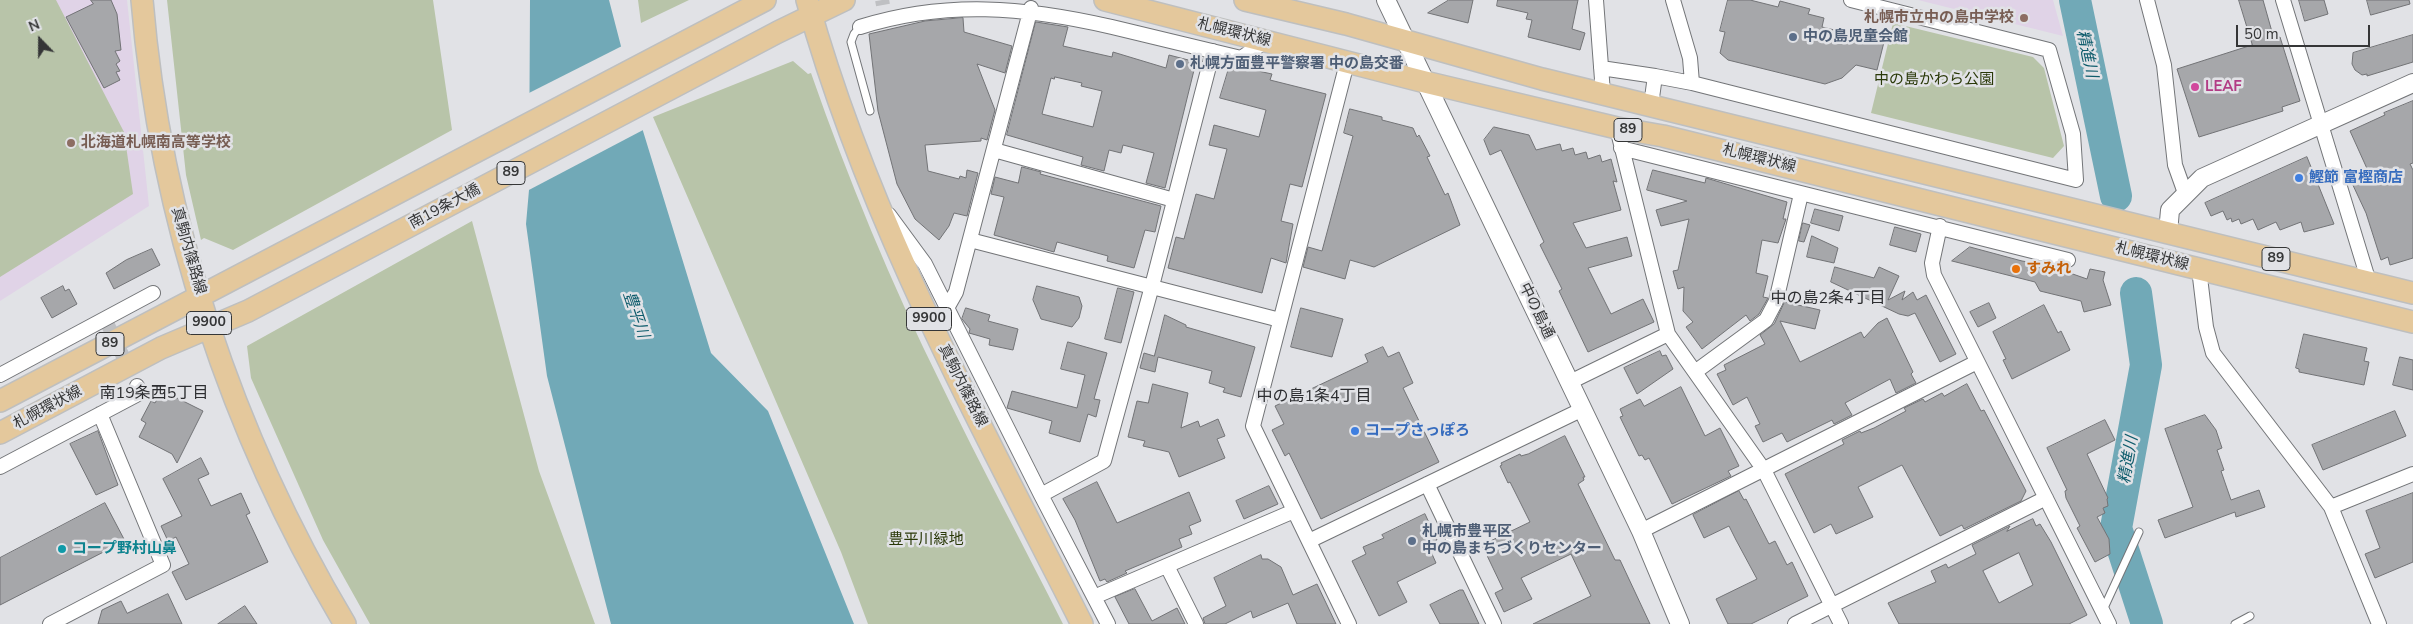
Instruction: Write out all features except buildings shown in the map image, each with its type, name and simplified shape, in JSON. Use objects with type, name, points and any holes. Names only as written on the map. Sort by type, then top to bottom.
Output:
[{"type":"main road","name":"真駒内篠路線","points":[[142,0],[150,72],[164,156],[200,296],[222,365],[263,466],[320,582],[345,624]]},
{"type":"main road","name":"札幌環状線","points":[[0,401],[765,0]]},
{"type":"main road","name":"89","points":[[809,8],[844,0]]},
{"type":"main road","name":"札幌環状線","points":[[1105,0],[1425,82],[1619,138],[1663,136],[2413,322]]},
{"type":"main road","name":"札幌環状線","points":[[1245,0],[1272,4],[1542,79],[2413,293]]},
{"type":"main road","name":"真駒内篠路線","points":[[809,8],[824,62],[877,201],[940,343],[1082,624]]},
{"type":"main road","name":"南19条大橋","points":[[232,318],[790,26],[809,8]]},
{"type":"main road","name":"札幌環状線","points":[[0,433],[161,348],[232,318]]},
{"type":"street","name":"中の島通","points":[[1386,0],[1642,531],[1680,624]]},
{"type":"street","points":[[1596,0],[1604,93]]},
{"type":"street","points":[[1673,0],[1690,58],[1692,83]]},
{"type":"street","points":[[1601,68],[1692,83],[2076,180],[2073,134],[2049,50],[1851,0]]},
{"type":"street","points":[[2147,0],[2164,65],[2175,165],[2185,193]]},
{"type":"street","points":[[2283,0],[2319,124],[2369,282]]},
{"type":"street","points":[[860,27],[884,10],[962,4],[995,4],[1031,8],[1241,58],[1266,42]]},
{"type":"street","points":[[947,308],[956,292],[1031,8]]},
{"type":"street","points":[[1041,495],[1104,461],[1152,286],[1212,51]]},
{"type":"street","points":[[1347,63],[1253,426],[1349,624]]},
{"type":"street","points":[[1651,105],[1655,76]]},
{"type":"street","points":[[2168,233],[2170,210],[2202,178],[2413,83]]},
{"type":"street","points":[[1619,138],[1801,194],[1928,226],[1940,226],[2068,260]]},
{"type":"street","points":[[1619,138],[1668,334],[1764,470],[1841,624]]},
{"type":"street","points":[[994,150],[1174,200]]},
{"type":"street","points":[[1695,372],[1770,315],[1776,301],[1801,194]]},
{"type":"street","points":[[877,201],[902,230],[925,264],[1108,624]]},
{"type":"street","points":[[1940,226],[1932,269],[2046,498],[2104,620]]},
{"type":"street","points":[[970,240],[1280,320]]},
{"type":"street","points":[[2198,269],[2206,327],[2213,353],[2331,507],[2379,624]]},
{"type":"street","points":[[0,375],[106,322],[153,293]]},
{"type":"street","points":[[1570,382],[1668,334]]},
{"type":"street","points":[[1642,531],[1977,362]]},
{"type":"street","points":[[0,467],[140,393],[137,386]]},
{"type":"street","points":[[1309,542],[1583,409]]},
{"type":"street","points":[[50,624],[74,619],[164,565],[100,414]]},
{"type":"street","points":[[2331,507],[2413,474]]},
{"type":"street","points":[[1427,484],[1494,624]]},
{"type":"street","points":[[1795,624],[2046,498]]},
{"type":"street","points":[[1094,597],[1294,511]]},
{"type":"street","points":[[1167,566],[1196,624]]},
{"type":"lane","points":[[860,27],[854,34],[851,42],[870,111]]},
{"type":"lane","points":[[2104,620],[2116,581],[2138,532]]},
{"type":"lane","points":[[2235,624],[2250,616]]},
{"type":"shaded area","name":"北海道札幌南高等学校","points":[[0,0],[127,0],[149,206],[0,301]]},
{"type":"shaded area","name":"札幌市立中の島中学校","points":[[1918,0],[2053,0],[2063,36]]},
{"type":"green space","name":"北海道札幌南高等学校","points":[[0,0],[56,0],[124,132],[133,194],[0,277]]},
{"type":"green space","points":[[167,0],[433,0],[452,130],[233,250],[204,238],[201,240],[186,175]]},
{"type":"green space","points":[[638,0],[689,0],[641,23]]},
{"type":"green space","name":"中の島かわら公園","points":[[1893,23],[2033,57],[2044,68],[2064,146],[2053,158],[1871,113]]},
{"type":"green space","name":"豊平川緑地","points":[[793,61],[808,74],[811,73],[855,191],[905,308],[956,414],[1063,624],[868,624],[841,552],[653,117]]},
{"type":"green space","points":[[472,221],[539,471],[595,624],[370,624],[323,540],[251,378],[247,346]]},
{"type":"water","name":"豊平川","points":[[530,0],[609,0],[643,131],[711,353],[768,411],[854,624],[611,624],[547,376],[526,224],[529,190]]},
{"type":"pier","points":[[624,45],[645,129],[527,191],[527,94]]},
{"type":"waterway","name":"精進川","points":[[2075,0],[2116,196]]},
{"type":"waterway","name":"精進川","points":[[2136,293],[2146,365],[2116,528],[2147,624]]},
{"type":"tunnel","points":[[882,0],[883,5]]},
{"type":"tunnel","points":[[108,325],[137,386]]},
{"type":"place","name":"札幌市立中の島中学校","points":[[2024,18]]},
{"type":"place","name":"中の島児童会館","points":[[1793,37]]},
{"type":"place","name":"札幌方面豊平警察署 中の島交番","points":[[1180,64]]},
{"type":"place","name":"LEAF","points":[[2195,87]]},
{"type":"place","name":"北海道札幌南高等学校","points":[[71,143]]},
{"type":"place","name":"鰹節 富樫商店","points":[[2299,178]]},
{"type":"place","name":"すみれ","points":[[2016,269]]},
{"type":"place","name":"コープさっぽろ","points":[[1355,431]]},
{"type":"place","name":"札幌市豊平区 中の島まちづくりセンター","points":[[1412,541]]},
{"type":"place","name":"コープ野村山鼻","points":[[62,549]]},
{"type":"district","name":"中の島2条4丁目","points":[[1828,299]]},
{"type":"district","name":"南19条西5丁目","points":[[154,394]]},
{"type":"district","name":"中の島1条4丁目","points":[[1314,397]]}]
